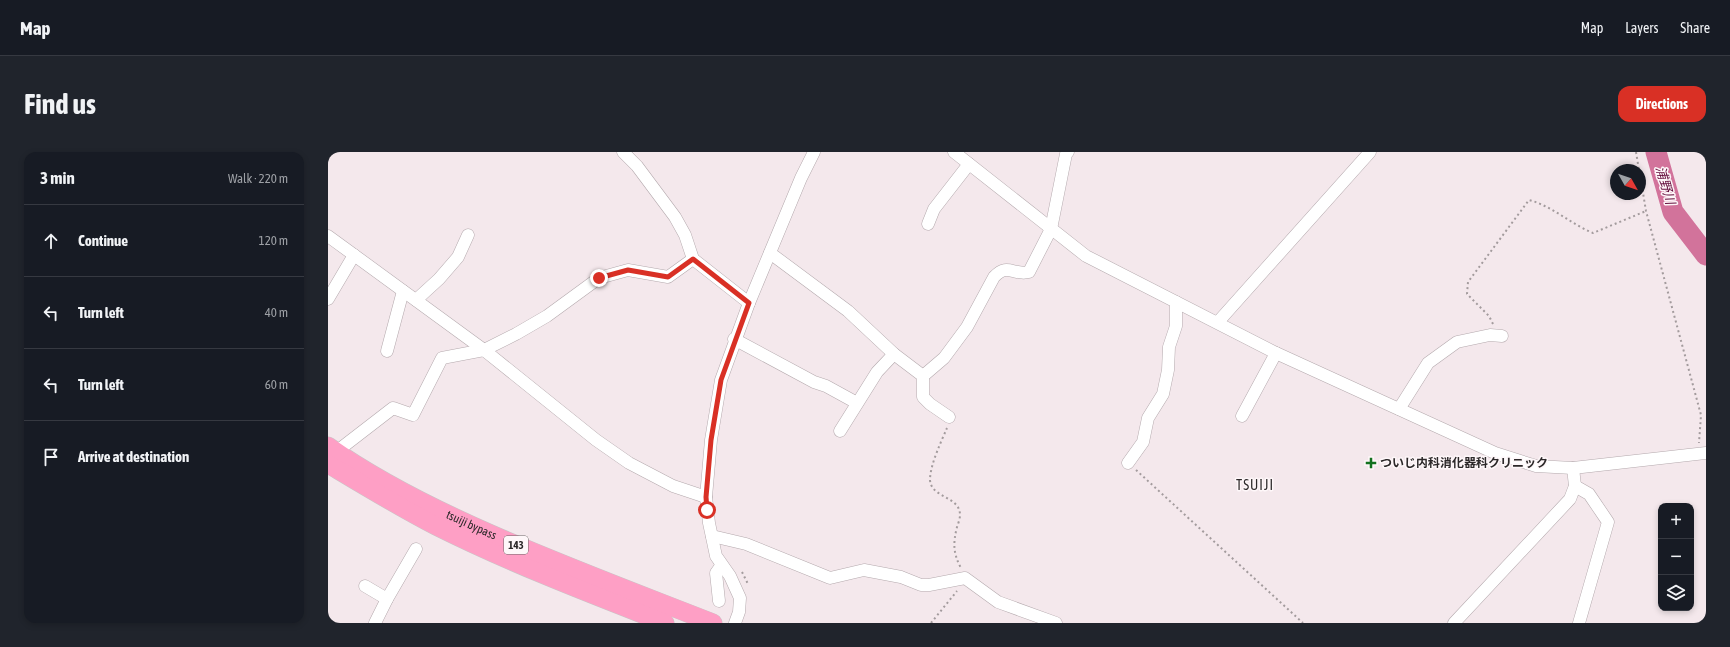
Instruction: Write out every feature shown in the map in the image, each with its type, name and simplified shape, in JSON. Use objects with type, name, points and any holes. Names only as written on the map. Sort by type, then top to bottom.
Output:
[{"type":"highway","name":"tsuiji bypass","points":[[331,454],[379,495],[437,526],[534,570],[665,623]]},
{"type":"highway","name":"tsuiji bypass","points":[[331,454],[437,510],[520,547],[713,623]]},
{"type":"street","points":[[623,152],[637,166],[675,217],[685,235],[693,259],[749,303]]},
{"type":"street","points":[[735,623],[739,612],[740,598],[730,576],[721,566],[716,556],[706,497],[711,440],[721,380],[734,339],[801,178],[814,152]]},
{"type":"street","points":[[954,152],[1086,256],[1218,322],[1276,353],[1495,453],[1524,464],[1573,468],[1702,454]]},
{"type":"street","points":[[1218,322],[1370,152]]},
{"type":"street","points":[[949,417],[930,404],[923,397],[923,376],[944,358],[967,327],[994,277],[1000,271],[1004,269],[1024,273],[1029,272],[1051,229],[1066,153]]},
{"type":"street","points":[[928,224],[934,209],[969,164]]},
{"type":"street","points":[[416,300],[439,279],[458,258],[468,235]]},
{"type":"street","points":[[328,236],[484,350],[596,440],[629,463],[673,486],[706,497]]},
{"type":"street","points":[[770,253],[848,311],[894,354],[923,376]]},
{"type":"street","points":[[328,299],[354,255]]},
{"type":"street","points":[[331,454],[393,408],[413,415],[442,358],[484,350],[516,334],[547,316],[599,278],[628,270],[668,277],[693,259]]},
{"type":"street","points":[[388,351],[403,291]]},
{"type":"street","points":[[1128,463],[1143,442],[1148,418],[1163,394],[1168,370],[1169,347],[1176,326],[1176,302]]},
{"type":"street","points":[[1399,409],[1428,363],[1457,342],[1490,336],[1502,336]]},
{"type":"street","points":[[734,339],[814,382],[826,386],[858,403]]},
{"type":"street","points":[[1242,416],[1276,353]]},
{"type":"street","points":[[840,431],[877,372],[894,354]]},
{"type":"street","points":[[1454,623],[1570,499],[1575,486],[1573,468]]},
{"type":"street","points":[[1575,486],[1588,494],[1608,522],[1579,623]]},
{"type":"street","points":[[712,536],[746,544],[830,578],[864,570],[901,577],[921,585],[965,578],[998,602],[1056,623]]},
{"type":"street","points":[[375,623],[416,549]]},
{"type":"street","points":[[718,601],[716,573],[721,566]]},
{"type":"street","points":[[365,586],[387,599]]},
{"type":"path","points":[[1636,152],[1638,164]]},
{"type":"path","points":[[1502,336],[1489,316],[1467,294],[1468,282],[1529,200],[1540,203],[1579,227],[1593,233],[1646,211]]},
{"type":"path","points":[[1644,200],[1701,415],[1702,454]]},
{"type":"path","points":[[931,623],[962,586],[965,578],[954,551],[954,541],[960,516],[959,509],[948,498],[936,492],[932,488],[930,480],[949,417]]},
{"type":"path","points":[[1128,463],[1303,623]]},
{"type":"waterway","name":"浦野川","points":[[1656,152],[1673,212],[1706,255]]},
{"type":"place","name":"ついじ内科消化器科クリニック","points":[[1371,463]]},
{"type":"district","name":"TSUIJI","points":[[1255,485]]},
{"type":"route","points":[[599,278],[628,270],[647,275],[668,277],[693,259],[710,274],[749,303],[734,339],[721,380],[711,440],[706,497],[707,510]]}]
